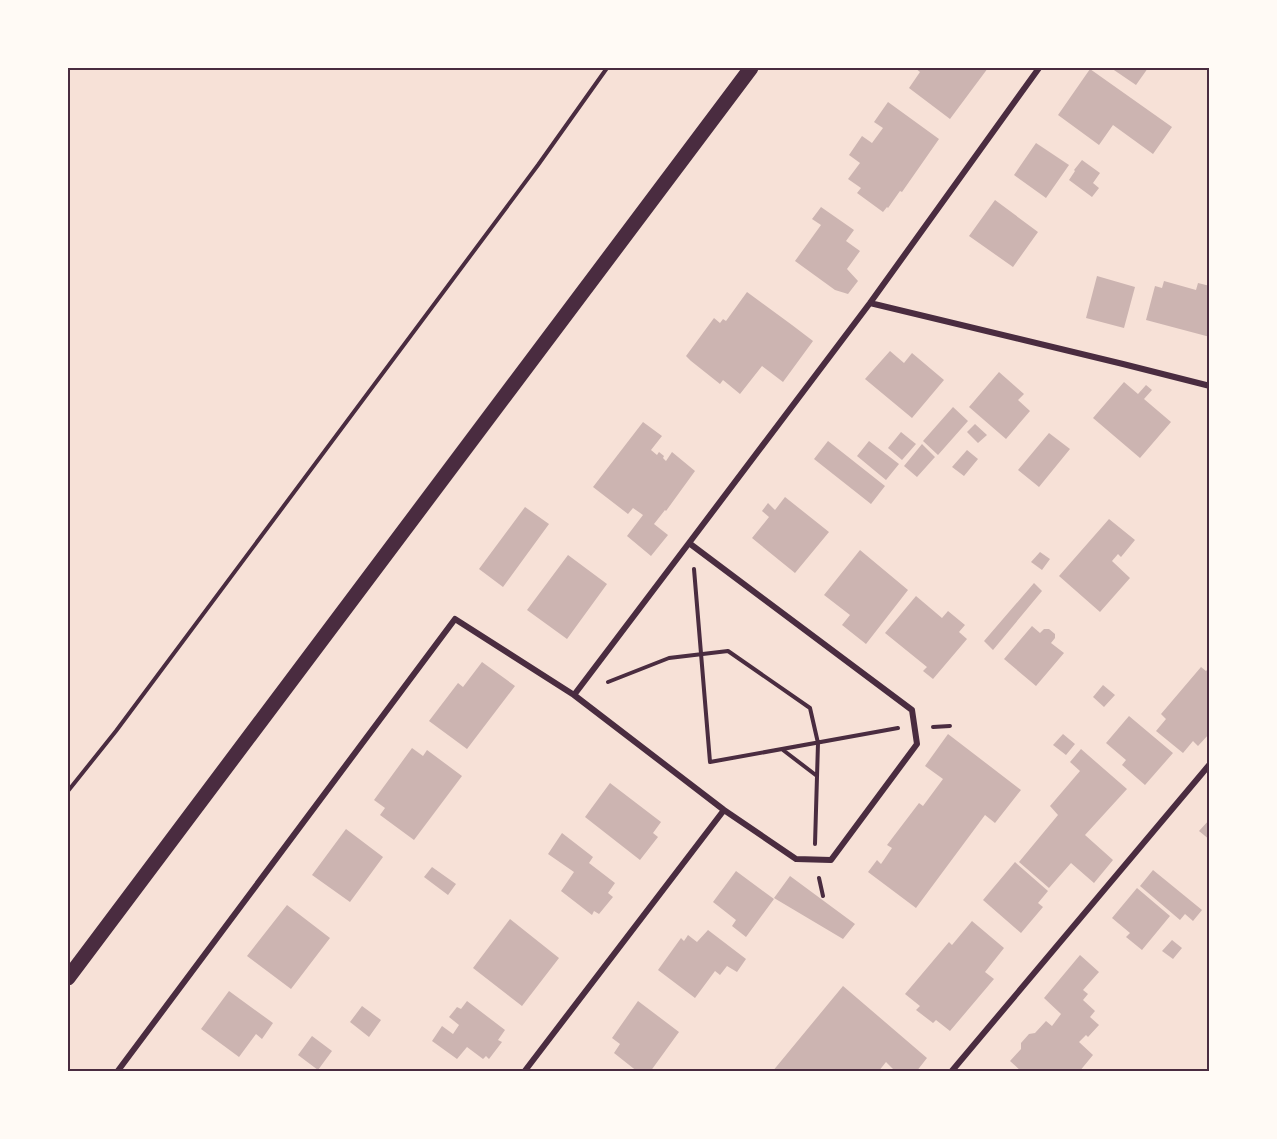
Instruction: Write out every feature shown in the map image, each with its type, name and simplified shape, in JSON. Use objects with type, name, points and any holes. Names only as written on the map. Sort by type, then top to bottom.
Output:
[{"type":"main road","points":[[68,978],[751,68]]},
{"type":"street","points":[[574,695],[870,303],[1039,68]]},
{"type":"street","points":[[870,303],[1112,361],[1209,387]]},
{"type":"street","points":[[117,1071],[454,619],[574,695],[724,810],[796,859],[831,860],[917,744],[912,710],[689,543]]},
{"type":"street","points":[[951,1071],[1209,764]]},
{"type":"street","points":[[524,1071],[724,810]]},
{"type":"path","points":[[68,790],[145,693],[538,165],[607,68]]},
{"type":"path","points":[[689,543],[694,567],[710,762],[904,727],[950,726]]},
{"type":"path","points":[[574,695],[669,658],[728,651],[810,708],[818,743],[814,859],[823,896]]},
{"type":"path","points":[[782,749],[817,776]]},
{"type":"building","points":[[915,68],[988,68],[950,119],[909,88],[920,72]]},
{"type":"building","points":[[1111,68],[1148,68],[1136,85]]},
{"type":"building","points":[[1090,69],[1172,127],[1153,154],[1113,125],[1099,145],[1058,115]]},
{"type":"building","points":[[888,102],[939,139],[902,192],[900,191],[883,212],[857,193],[861,188],[848,179],[860,163],[849,155],[862,136],[872,143],[883,128],[874,122]]},
{"type":"building","points":[[1036,143],[1069,165],[1046,198],[1014,175]]},
{"type":"building","points":[[1082,160],[1100,173],[1093,183],[1099,188],[1092,197],[1069,180]]},
{"type":"building","points":[[995,200],[1038,232],[1013,267],[969,236]]},
{"type":"building","points":[[821,207],[854,230],[846,241],[860,251],[847,269],[858,281],[848,294],[835,290],[795,261],[821,225],[812,219]]},
{"type":"building","points":[[1097,276],[1135,287],[1124,328],[1086,318]]},
{"type":"building","points":[[1164,281],[1196,290],[1198,283],[1210,286],[1210,337],[1146,320],[1155,286],[1162,288]]},
{"type":"building","points":[[747,292],[813,341],[783,382],[762,366],[740,394],[723,380],[720,384],[686,356],[714,318],[720,323],[723,319],[726,321]]},
{"type":"building","points":[[890,351],[904,363],[912,353],[944,380],[912,418],[865,379]]},
{"type":"building","points":[[999,372],[1024,394],[1018,400],[1030,411],[1006,439],[969,407]]},
{"type":"building","points":[[1124,382],[1138,394],[1146,385],[1152,390],[1144,399],[1171,422],[1140,458],[1093,418]]},
{"type":"building","points":[[953,407],[968,421],[938,455],[923,441]]},
{"type":"building","points":[[643,422],[662,436],[651,450],[657,455],[659,452],[666,461],[672,452],[695,471],[654,524],[668,535],[651,556],[627,536],[643,515],[633,508],[628,514],[593,487]]},
{"type":"building","points":[[975,424],[987,435],[978,443],[967,432]]},
{"type":"building","points":[[901,432],[916,444],[902,460],[888,448]]},
{"type":"building","points":[[1049,433],[1070,449],[1039,487],[1018,470]]},
{"type":"building","points":[[828,441],[885,486],[871,504],[814,459]]},
{"type":"building","points":[[869,441],[899,464],[886,480],[857,456]]},
{"type":"building","points":[[922,444],[935,457],[917,477],[904,466]]},
{"type":"building","points":[[967,450],[978,459],[964,476],[952,467]]},
{"type":"building","points":[[785,497],[829,532],[795,573],[752,538],[769,517],[762,511],[768,503],[775,510]]},
{"type":"building","points":[[525,507],[549,524],[503,587],[479,569]]},
{"type":"building","points":[[1109,519],[1135,540],[1121,557],[1118,554],[1112,561],[1130,578],[1100,612],[1059,576]]},
{"type":"building","points":[[860,550],[908,590],[866,644],[842,625],[850,615],[824,595]]},
{"type":"building","points":[[1040,552],[1050,559],[1042,570],[1031,562]]},
{"type":"building","points":[[568,555],[607,584],[567,639],[527,610]]},
{"type":"building","points":[[1034,583],[1042,591],[993,650],[984,641]]},
{"type":"building","points":[[916,596],[942,618],[948,611],[965,625],[959,632],[967,639],[933,679],[923,671],[927,667],[885,633]]},
{"type":"building","points":[[1032,626],[1040,633],[1044,629],[1049,629],[1055,634],[1051,643],[1064,653],[1036,686],[1004,659]]},
{"type":"building","points":[[482,662],[515,686],[467,749],[429,721],[458,683],[463,687]]},
{"type":"building","points":[[1201,667],[1206,671],[1210,667],[1210,733],[1198,746],[1193,741],[1183,753],[1156,731],[1166,719],[1161,714]]},
{"type":"building","points":[[1103,685],[1115,695],[1104,707],[1093,697]]},
{"type":"building","points":[[1129,716],[1173,753],[1145,785],[1122,765],[1126,760],[1106,743]]},
{"type":"building","points":[[948,734],[1021,790],[995,823],[985,815],[916,908],[868,872],[877,860],[881,864],[892,848],[887,845],[919,803],[923,806],[943,779],[925,766]]},
{"type":"building","points":[[1063,734],[1075,744],[1066,755],[1053,745]]},
{"type":"building","points":[[412,748],[423,756],[427,750],[462,776],[414,840],[380,815],[385,808],[374,800]]},
{"type":"building","points":[[1081,749],[1127,789],[1085,835],[1113,860],[1094,883],[1071,863],[1049,888],[1019,862],[1058,815],[1050,806],[1080,771],[1070,762]]},
{"type":"building","points":[[610,783],[661,822],[653,833],[658,837],[640,860],[585,817]]},
{"type":"building","points":[[1210,819],[1210,840],[1199,831]]},
{"type":"building","points":[[346,829],[383,857],[350,902],[312,875]]},
{"type":"building","points":[[562,833],[593,857],[589,863],[615,883],[608,893],[613,897],[599,914],[594,911],[592,915],[561,891],[574,872],[548,854]]},
{"type":"building","points":[[1015,862],[1048,891],[1038,903],[1043,907],[1021,933],[983,900]]},
{"type":"building","points":[[432,867],[456,884],[448,895],[424,877]]},
{"type":"building","points":[[1153,870],[1202,910],[1193,921],[1185,914],[1180,920],[1140,886]]},
{"type":"building","points":[[736,871],[774,899],[746,937],[732,926],[736,920],[713,902]]},
{"type":"building","points":[[790,876],[855,924],[843,939],[774,898]]},
{"type":"building","points":[[1137,888],[1170,916],[1142,950],[1126,937],[1130,933],[1112,918]]},
{"type":"building","points":[[287,905],[330,938],[291,989],[247,956]]},
{"type":"building","points":[[510,919],[559,958],[522,1006],[473,968]]},
{"type":"building","points":[[972,921],[1004,948],[985,972],[994,979],[950,1031],[936,1020],[933,1023],[916,1010],[920,1006],[905,994],[949,942],[952,945]]},
{"type":"building","points":[[708,930],[746,959],[737,972],[727,966],[720,975],[715,971],[695,998],[658,970],[681,938],[684,941],[688,935],[697,942]]},
{"type":"building","points":[[1172,940],[1182,948],[1173,959],[1162,951]]},
{"type":"building","points":[[1080,955],[1099,972],[1083,990],[1088,994],[1083,1000],[1095,1011],[1090,1017],[1099,1025],[1088,1037],[1086,1035],[1079,1042],[1093,1055],[1079,1072],[1022,1072],[1010,1061],[1021,1049],[1021,1043],[1029,1034],[1035,1033],[1046,1021],[1052,1026],[1061,1014],[1044,998]]},
{"type":"building","points":[[843,986],[927,1058],[916,1072],[896,1072],[886,1062],[878,1072],[772,1072]]},
{"type":"building","points":[[229,991],[273,1023],[262,1039],[256,1034],[239,1057],[201,1029]]},
{"type":"building","points":[[467,1001],[505,1030],[498,1040],[502,1042],[489,1059],[486,1056],[483,1059],[467,1047],[457,1059],[432,1041],[442,1026],[453,1034],[459,1025],[449,1017],[457,1007],[461,1009]]},
{"type":"building","points":[[638,1001],[679,1032],[650,1072],[638,1072],[614,1053],[620,1044],[612,1038]]},
{"type":"building","points":[[362,1006],[381,1020],[369,1037],[350,1022]]},
{"type":"building","points":[[312,1036],[332,1051],[318,1070],[298,1055]]}]
